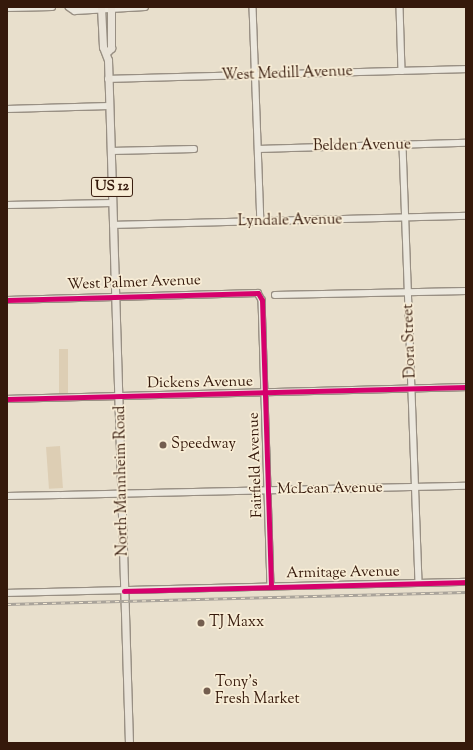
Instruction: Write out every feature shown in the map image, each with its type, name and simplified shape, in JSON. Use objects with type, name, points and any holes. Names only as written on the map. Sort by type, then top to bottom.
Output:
[{"type":"main road","name":"North Mannheim Road","points":[[101,9],[103,47],[107,52],[113,203],[120,397],[129,743]]},
{"type":"main road","name":"North Mannheim Road","points":[[107,52],[111,48],[111,9]]},
{"type":"street","points":[[7,8],[52,7]]},
{"type":"street","points":[[69,7],[75,11],[145,7]]},
{"type":"street","points":[[254,7],[261,222]]},
{"type":"street","points":[[400,7],[402,71]]},
{"type":"street","name":"West Medill Avenue","points":[[108,79],[466,69]]},
{"type":"street","points":[[7,109],[109,106]]},
{"type":"street","name":"Belden Avenue","points":[[258,149],[466,143]]},
{"type":"street","name":"Dora Street","points":[[403,146],[419,583]]},
{"type":"street","points":[[111,151],[194,149]]},
{"type":"street","points":[[7,205],[113,203]]},
{"type":"street","name":"Lyndale Avenue","points":[[113,225],[466,216]]},
{"type":"street","points":[[275,295],[466,290]]},
{"type":"street","name":"West Palmer Avenue","points":[[7,300],[253,291],[260,295]]},
{"type":"street","name":"Fairfield Avenue","points":[[260,295],[266,393],[271,587]]},
{"type":"street","name":"Dickens Avenue","points":[[7,399],[466,387]]},
{"type":"street","name":"McLean Avenue","points":[[7,496],[466,486]]},
{"type":"street","name":"Armitage Avenue","points":[[7,593],[466,582]]},
{"type":"shaded area","points":[[59,349],[68,349],[68,395],[59,395]]},
{"type":"shaded area","points":[[60,446],[63,488],[49,489],[46,447]]},
{"type":"railway","points":[[7,604],[466,592]]},
{"type":"cycle path","points":[[7,300],[258,293],[262,300],[271,587]]},
{"type":"cycle path","points":[[7,399],[466,387]]},
{"type":"cycle path","points":[[124,591],[466,582]]},
{"type":"place","name":"Speedway","points":[[163,445]]},
{"type":"place","name":"TJ Maxx","points":[[201,623]]},
{"type":"place","name":"Tony's Fresh Market","points":[[207,691]]}]
